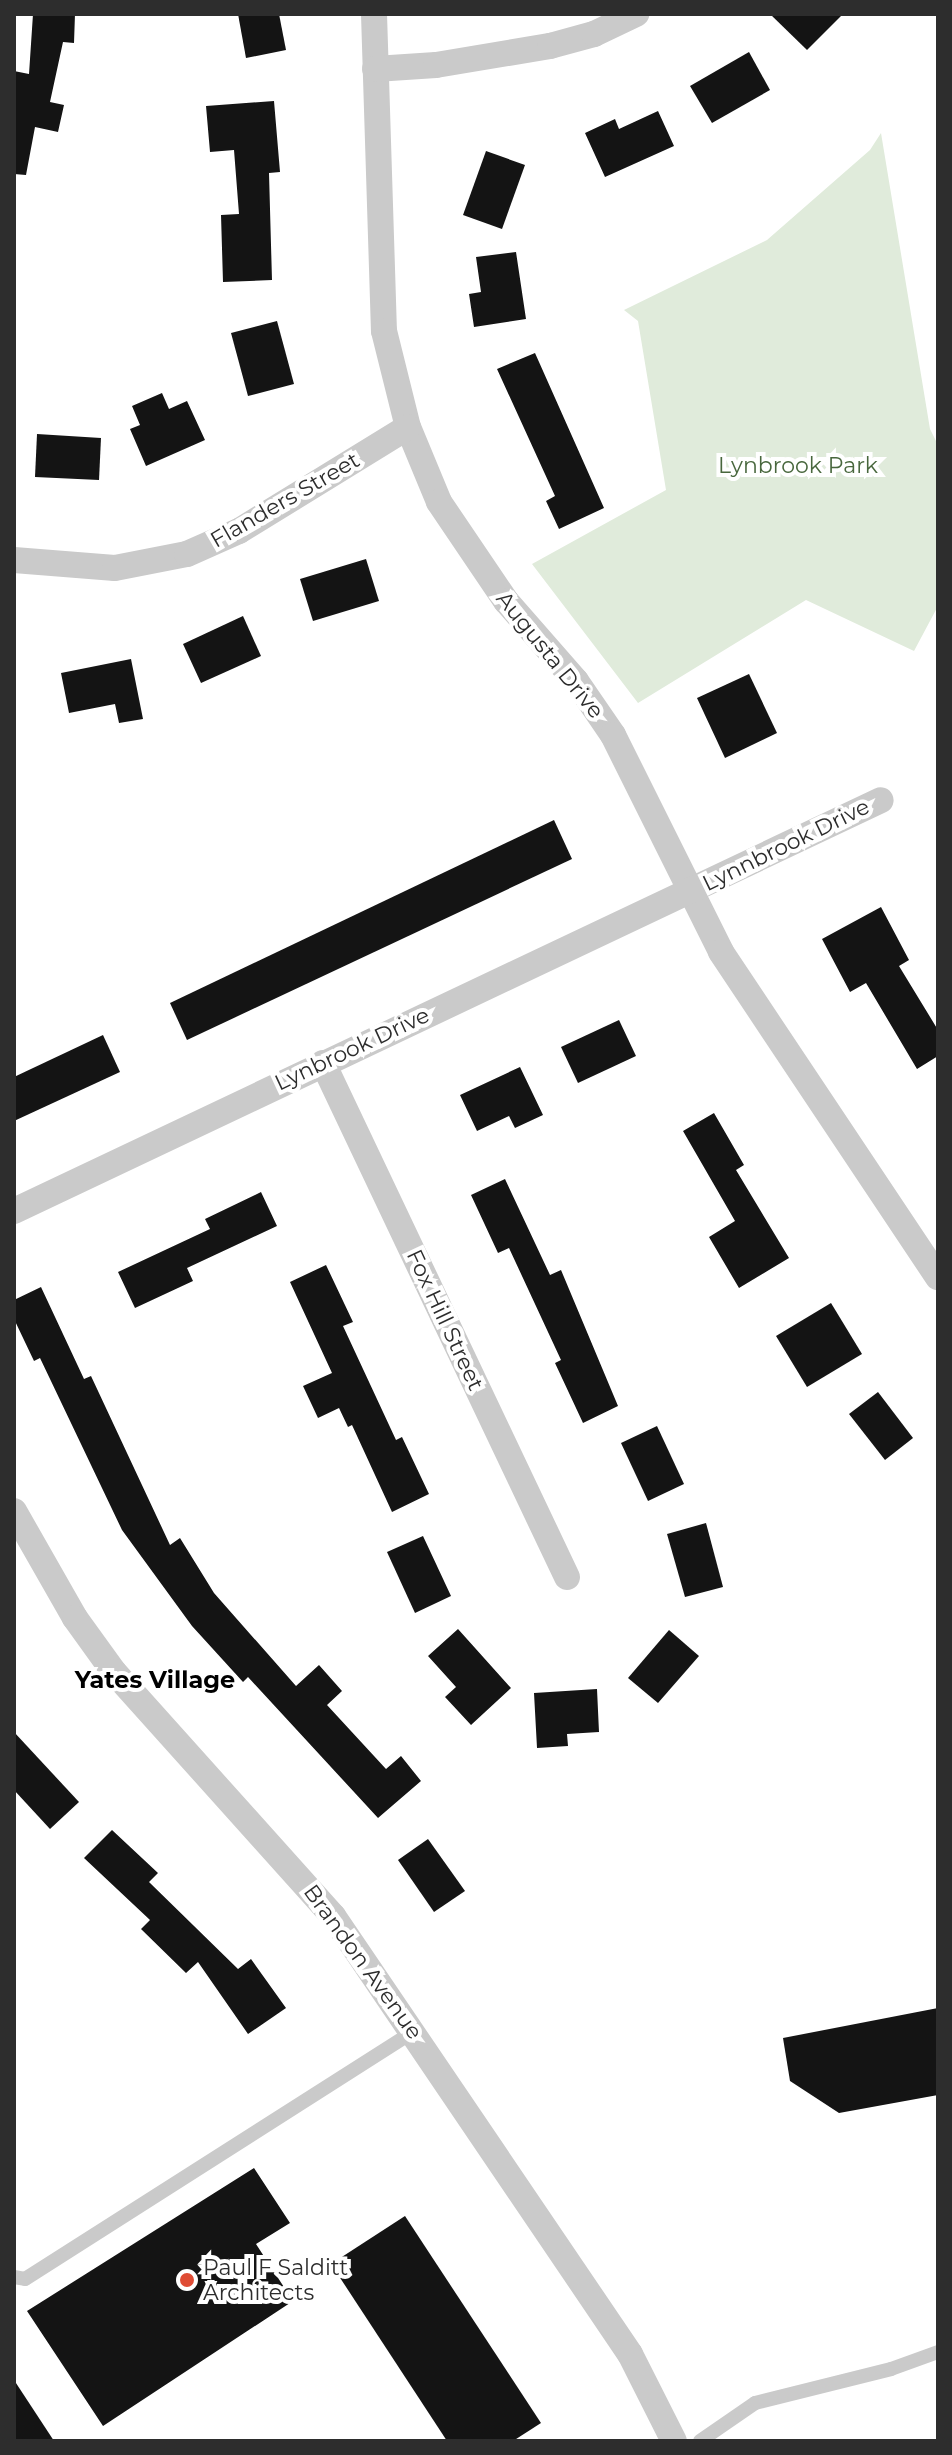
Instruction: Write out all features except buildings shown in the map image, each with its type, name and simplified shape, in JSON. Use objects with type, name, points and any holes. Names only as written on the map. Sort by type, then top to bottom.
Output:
[{"type":"street","name":"Augusta Drive","points":[[374,14],[384,331],[408,427],[439,502],[469,551],[576,681],[613,735],[721,952],[938,1277]]},
{"type":"street","points":[[375,69],[436,65],[550,46],[594,34],[636,14]]},
{"type":"street","name":"Flanders Street","points":[[14,560],[115,568],[187,554],[239,531],[408,427]]},
{"type":"street","name":"Lynnbrook Drive","points":[[691,891],[881,800]]},
{"type":"street","name":"Lynbrook Drive","points":[[14,1211],[691,891]]},
{"type":"street","name":"Fox Hill Street","points":[[323,1063],[567,1577]]},
{"type":"street","name":"Brandon Avenue","points":[[14,1511],[75,1618],[114,1672],[275,1845],[333,1916],[414,2031],[630,2354],[674,2441]]},
{"type":"lane","points":[[14,2277],[25,2279],[414,2031]]},
{"type":"lane","points":[[700,2441],[755,2403],[891,2369],[938,2352]]},
{"type":"green space","name":"Lynbrook Park","points":[[881,133],[930,429],[938,445],[938,606],[914,651],[806,600],[638,703],[532,564],[666,490],[638,321],[624,310],[767,240],[870,150]]},
{"type":"place","name":"Paul F Salditt Architects","points":[[187,2280]]},
{"type":"district","name":"Yates Village","points":[[155,1680]]}]
